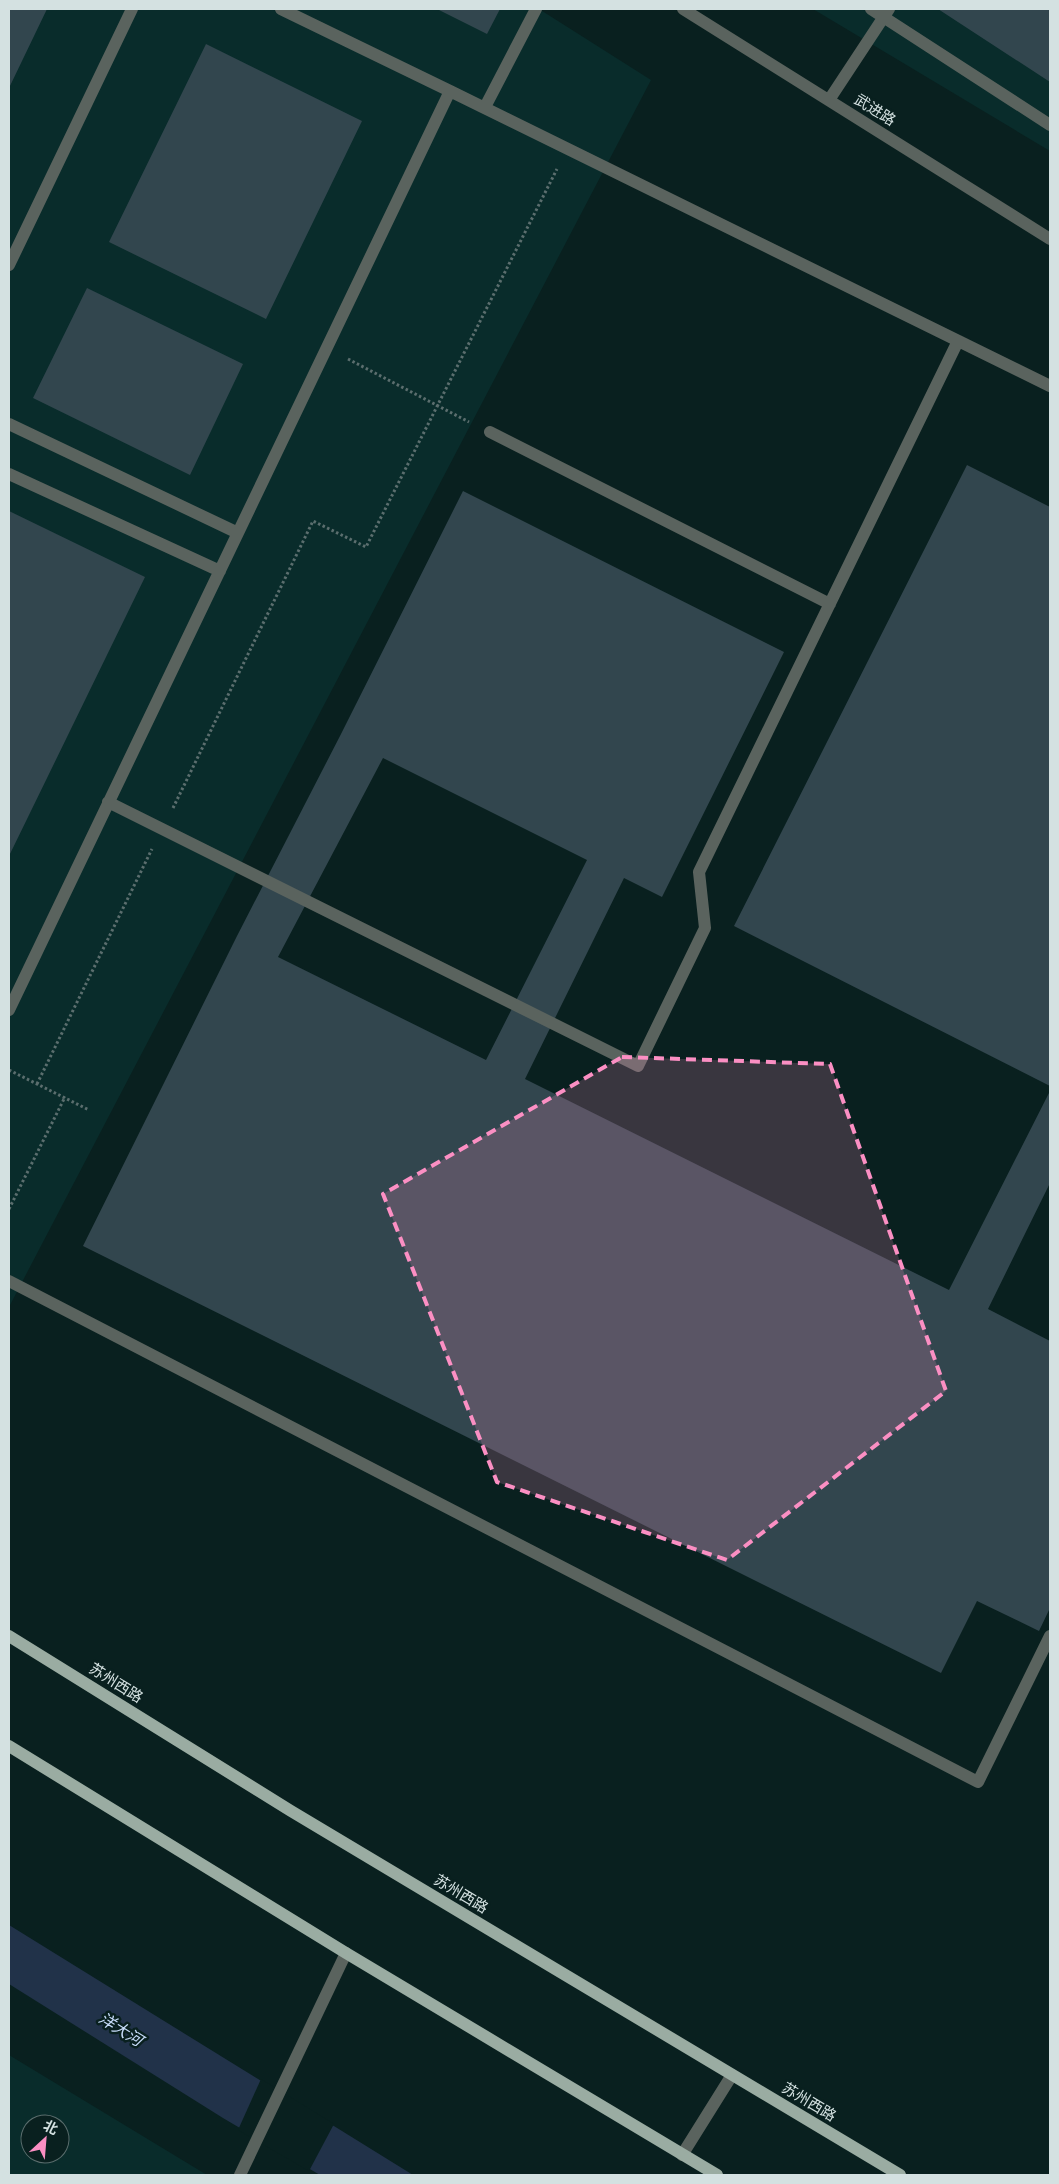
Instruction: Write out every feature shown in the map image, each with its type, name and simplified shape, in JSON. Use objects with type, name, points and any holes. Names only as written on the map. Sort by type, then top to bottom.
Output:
[{"type":"main road","name":"苏州西路","points":[[9,1636],[291,1811],[900,2175]]},
{"type":"main road","points":[[9,1746],[346,1953],[717,2175]]},
{"type":"street","points":[[9,265],[132,9]]},
{"type":"street","points":[[281,9],[485,107],[1050,386]]},
{"type":"street","points":[[485,107],[536,9]]},
{"type":"street","name":"武进路","points":[[683,9],[1050,239]]},
{"type":"street","points":[[871,9],[886,13],[1050,125]]},
{"type":"street","points":[[828,100],[886,13]]},
{"type":"street","points":[[9,1010],[450,91]]},
{"type":"street","points":[[108,802],[638,1066],[706,928],[699,872],[958,341]]},
{"type":"street","points":[[9,424],[238,533]]},
{"type":"street","points":[[490,432],[830,604]]},
{"type":"street","points":[[9,474],[220,571]]},
{"type":"street","points":[[9,1281],[978,1782],[1050,1636]]},
{"type":"street","points":[[240,2175],[346,1953]]},
{"type":"street","points":[[682,2154],[732,2075]]},
{"type":"path","points":[[38,1084],[314,521],[366,547],[567,148]]},
{"type":"path","points":[[327,348],[490,432]]},
{"type":"path","points":[[9,1070],[89,1110]]},
{"type":"path","points":[[9,1209],[65,1097]]},
{"type":"highlighted area","points":[[622,1057],[830,1064],[946,1391],[727,1560],[497,1482],[383,1194]]},
{"type":"shaded area","points":[[9,9],[539,9],[651,80],[9,1307]]},
{"type":"shaded area","points":[[813,9],[1050,9],[1050,151]]},
{"type":"shaded area","points":[[9,2055],[207,2175],[9,2175]]},
{"type":"water","name":"洋大河","points":[[9,1925],[413,2175],[320,2175],[223,2118],[9,1984]]},
{"type":"pier","points":[[261,2079],[334,2124],[309,2171],[238,2130]]},
{"type":"building","points":[[9,9],[47,9],[9,88]]},
{"type":"building","points":[[437,9],[500,9],[487,34]]},
{"type":"building","points":[[938,9],[1050,9],[1050,82]]},
{"type":"building","points":[[206,44],[362,121],[266,319],[109,242]]},
{"type":"building","points":[[87,288],[243,364],[190,475],[33,398]]},
{"type":"building","points":[[967,465],[1050,507],[1050,1086],[734,926]]},
{"type":"building","points":[[463,491],[784,652],[662,897],[624,878],[525,1079],[949,1290],[1050,1091],[1050,1183],[988,1309],[1050,1341],[1050,1608],[1039,1631],[977,1601],[941,1673],[83,1246],[237,936]],"holes":[[[383,758],[587,860],[486,1060],[278,957]]]},
{"type":"building","points":[[9,511],[145,577],[9,856]]}]
